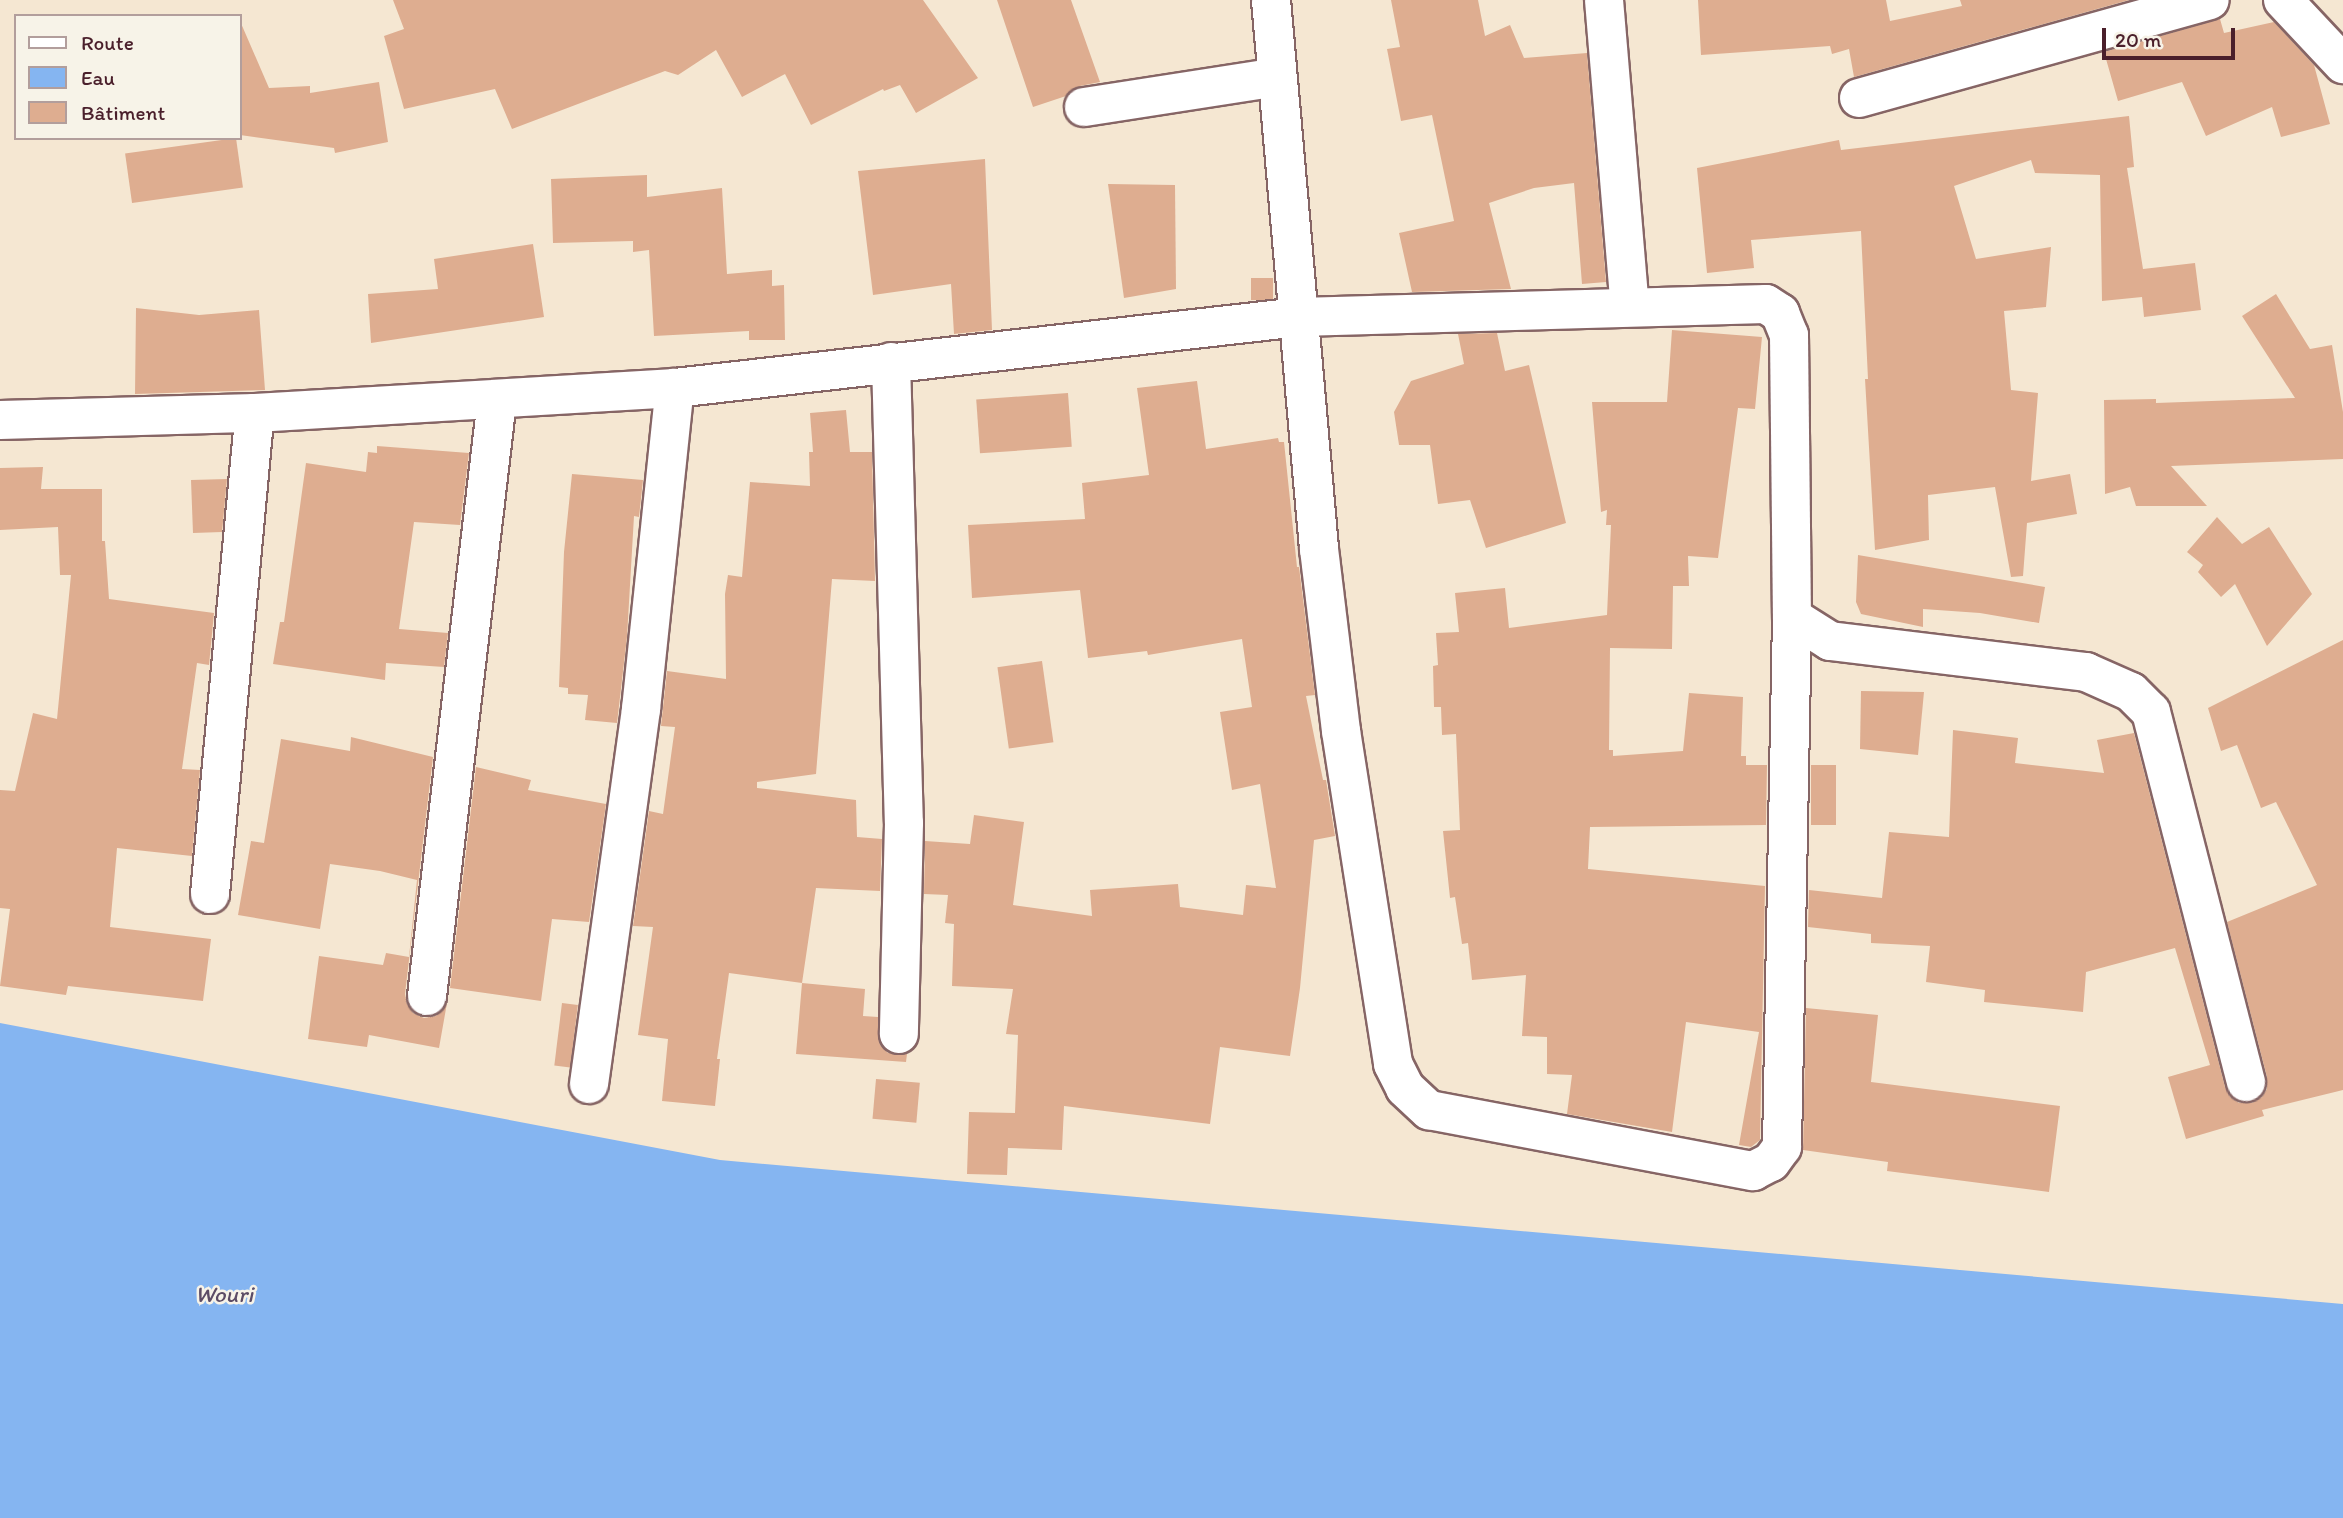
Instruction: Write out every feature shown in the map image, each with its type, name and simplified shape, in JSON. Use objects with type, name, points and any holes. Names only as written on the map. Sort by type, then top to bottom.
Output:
[{"type":"street","points":[[0,420],[255,413],[675,388],[1299,317],[1766,304],[1780,313],[1789,335],[1792,617],[1782,1147],[1771,1162],[1753,1171],[1429,1110],[1405,1088],[1393,1064],[1341,731],[1319,549],[1299,317],[1271,0]]},
{"type":"street","points":[[1604,0],[1630,307]]},
{"type":"street","points":[[1859,98],[2210,0]]},
{"type":"street","points":[[2283,0],[2343,64]]},
{"type":"street","points":[[1084,107],[1278,77]]},
{"type":"street","points":[[891,362],[904,823],[899,1034]]},
{"type":"street","points":[[589,1084],[641,709],[675,388]]},
{"type":"street","points":[[427,996],[497,400]]},
{"type":"street","points":[[210,894],[255,413]]},
{"type":"street","points":[[1792,617],[1830,640],[2086,672],[2131,692],[2151,712],[2246,1082]]},
{"type":"water","name":"Wouri","points":[[0,1023],[720,1160],[2343,1304],[2343,1518],[0,1518]]},
{"type":"building","points":[[393,0],[923,0],[978,78],[916,113],[900,85],[884,91],[883,89],[811,125],[785,74],[742,97],[716,50],[678,75],[665,71],[512,129],[495,89],[404,109],[384,36],[404,29]]},
{"type":"building","points":[[997,0],[1071,0],[1100,82],[1080,86],[1066,96],[1033,107]]},
{"type":"building","points":[[1391,0],[1478,0],[1485,36],[1510,25],[1524,58],[1587,53],[1606,282],[1582,284],[1574,183],[1534,188],[1489,203],[1511,289],[1412,292],[1399,233],[1454,221],[1432,115],[1401,121],[1387,49],[1400,47]]},
{"type":"building","points":[[1698,0],[1886,0],[1890,21],[1962,6],[1960,0],[2129,0],[1854,77],[1849,49],[1832,54],[1830,46],[1701,55]]},
{"type":"building","points":[[2220,19],[2224,33],[2274,22],[2314,65],[2330,124],[2281,137],[2272,107],[2206,136],[2182,82],[2118,101],[2104,52]]},
{"type":"building","points":[[242,26],[269,88],[310,86],[310,93],[379,82],[388,142],[335,153],[334,148],[242,135]]},
{"type":"building","points":[[2129,116],[2134,167],[2127,168],[2143,269],[2195,263],[2201,310],[2144,317],[2142,297],[2102,301],[2100,175],[2035,173],[2031,160],[1954,186],[1976,259],[2051,247],[2046,307],[2004,311],[2011,390],[2038,393],[2031,481],[2070,474],[2077,514],[2027,523],[2023,576],[2011,577],[1995,487],[1928,495],[1929,540],[1875,550],[1865,379],[1868,379],[1861,231],[1751,240],[1754,268],[1707,273],[1697,168],[1839,140],[1841,150]]},
{"type":"building","points":[[236,140],[243,188],[132,203],[125,154]]},
{"type":"building","points":[[985,159],[992,330],[954,334],[951,284],[873,295],[858,171]]},
{"type":"building","points":[[647,175],[647,197],[722,188],[727,274],[772,270],[772,286],[784,285],[785,340],[749,340],[749,331],[654,336],[649,250],[633,252],[633,241],[553,243],[551,179]]},
{"type":"building","points":[[1108,184],[1175,185],[1176,289],[1124,298]]},
{"type":"building","points":[[533,244],[544,317],[371,343],[368,294],[438,289],[434,259]]},
{"type":"building","points":[[1251,278],[1273,278],[1273,300],[1251,300]]},
{"type":"building","points":[[2276,294],[2310,349],[2332,345],[2343,412],[2343,459],[2171,466],[2207,506],[2136,506],[2130,487],[2105,494],[2104,400],[2156,399],[2156,403],[2295,398],[2242,316]]},
{"type":"building","points":[[136,308],[199,315],[259,310],[265,390],[135,394]]},
{"type":"building","points":[[1672,330],[1762,337],[1755,409],[1738,408],[1718,558],[1688,556],[1689,586],[1673,586],[1672,649],[1610,648],[1609,750],[1613,750],[1613,756],[1683,751],[1689,693],[1743,697],[1741,756],[1746,756],[1746,765],[1767,765],[1766,825],[1590,827],[1588,869],[1765,886],[1760,1140],[1751,1147],[1739,1145],[1759,1032],[1686,1022],[1672,1132],[1567,1114],[1572,1075],[1547,1074],[1547,1037],[1522,1036],[1526,975],[1472,980],[1468,943],[1462,944],[1455,897],[1450,898],[1443,831],[1460,830],[1456,734],[1442,735],[1441,707],[1434,707],[1433,666],[1438,665],[1436,633],[1459,632],[1455,593],[1505,588],[1509,628],[1607,615],[1611,525],[1606,525],[1607,510],[1601,512],[1592,402],[1667,402]]},
{"type":"building","points":[[1497,333],[1505,371],[1529,365],[1566,523],[1486,548],[1470,500],[1438,504],[1430,445],[1399,445],[1394,412],[1411,381],[1464,364],[1458,334]]},
{"type":"building","points":[[1197,381],[1206,449],[1278,438],[1279,442],[1284,442],[1297,567],[1315,695],[1306,696],[1323,780],[1326,780],[1335,836],[1314,840],[1300,988],[1290,1056],[1220,1047],[1210,1124],[1064,1106],[1062,1150],[1008,1148],[1007,1175],[967,1174],[969,1112],[1015,1113],[1018,1035],[1006,1034],[1013,989],[952,986],[954,924],[945,923],[948,895],[924,894],[925,841],[970,844],[974,815],[1024,822],[1013,905],[1092,916],[1090,890],[1178,884],[1180,907],[1243,915],[1246,885],[1276,888],[1260,784],[1232,790],[1220,712],[1252,707],[1242,639],[1148,655],[1147,651],[1088,658],[1080,590],[972,598],[968,525],[1085,519],[1082,483],[1149,475],[1137,388]]},
{"type":"building","points":[[1068,393],[1072,447],[980,453],[976,399]]},
{"type":"building","points":[[846,410],[850,452],[872,452],[875,581],[832,579],[816,774],[757,782],[757,788],[856,800],[857,837],[882,839],[880,891],[816,888],[802,983],[729,973],[717,1059],[720,1059],[715,1106],[662,1101],[668,1039],[638,1035],[653,927],[633,926],[649,811],[663,814],[675,727],[661,726],[667,671],[726,679],[725,594],[728,575],[742,577],[750,482],[810,486],[809,452],[813,452],[810,413]]},
{"type":"building","points":[[377,446],[469,453],[460,525],[414,522],[399,629],[448,633],[444,667],[386,663],[385,680],[273,664],[280,622],[284,622],[306,463],[366,472],[368,452],[377,453]]},
{"type":"building","points":[[43,467],[41,489],[102,489],[102,541],[105,541],[109,599],[214,613],[209,665],[197,663],[182,769],[200,770],[192,856],[117,848],[110,927],[211,939],[203,1001],[68,986],[66,995],[0,986],[10,909],[0,908],[0,790],[15,791],[33,713],[57,719],[71,575],[60,575],[58,527],[0,530],[0,468]]},
{"type":"building","points":[[572,474],[643,480],[639,517],[634,516],[627,637],[617,723],[585,720],[588,695],[568,694],[568,688],[559,687],[564,552]]},
{"type":"building","points":[[227,479],[222,532],[193,533],[191,480]]},
{"type":"building","points":[[2217,517],[2242,544],[2269,527],[2312,594],[2267,646],[2235,584],[2221,597],[2198,572],[2203,565],[2187,552]]},
{"type":"building","points":[[1858,555],[2045,587],[2039,623],[1980,613],[1923,609],[1923,627],[1861,614],[1856,602]]},
{"type":"building","points":[[2343,640],[2343,1090],[2262,1110],[2264,1116],[2186,1139],[2168,1077],[2210,1065],[2175,948],[2086,972],[2083,1012],[1984,1002],[1985,990],[1926,982],[1930,946],[1871,943],[1871,934],[1808,927],[1809,890],[1882,898],[1889,832],[1949,837],[1953,730],[2018,738],[2015,763],[2104,773],[2097,740],[2134,733],[2225,1087],[2230,1097],[2239,1103],[2252,1103],[2262,1097],[2267,1089],[2267,1077],[2227,922],[2317,885],[2276,802],[2261,808],[2237,745],[2221,751],[2208,708]]},
{"type":"building","points":[[1042,661],[1053,742],[1009,748],[997,667]]},
{"type":"building","points":[[1861,691],[1924,692],[1918,755],[1860,749]]},
{"type":"building","points":[[351,737],[433,757],[405,994],[413,1013],[424,1018],[436,1016],[447,1003],[439,1048],[369,1035],[367,1047],[308,1039],[319,956],[383,965],[386,953],[409,957],[417,880],[380,871],[330,864],[320,929],[238,915],[251,841],[264,843],[281,739],[350,751]]},
{"type":"building","points":[[1811,765],[1836,765],[1836,825],[1811,825]]},
{"type":"building","points":[[476,767],[531,780],[528,790],[606,804],[589,922],[552,919],[541,1001],[450,988]]},
{"type":"building","points":[[802,983],[865,989],[863,1016],[878,1017],[880,1045],[888,1053],[907,1054],[906,1062],[796,1054]]},
{"type":"building","points":[[562,1003],[578,1005],[570,1067],[554,1066]]},
{"type":"building","points":[[1806,1008],[1878,1015],[1871,1082],[2060,1106],[2049,1192],[1887,1171],[1888,1162],[1803,1150]]},
{"type":"building","points":[[876,1079],[920,1083],[916,1123],[873,1119]]}]
